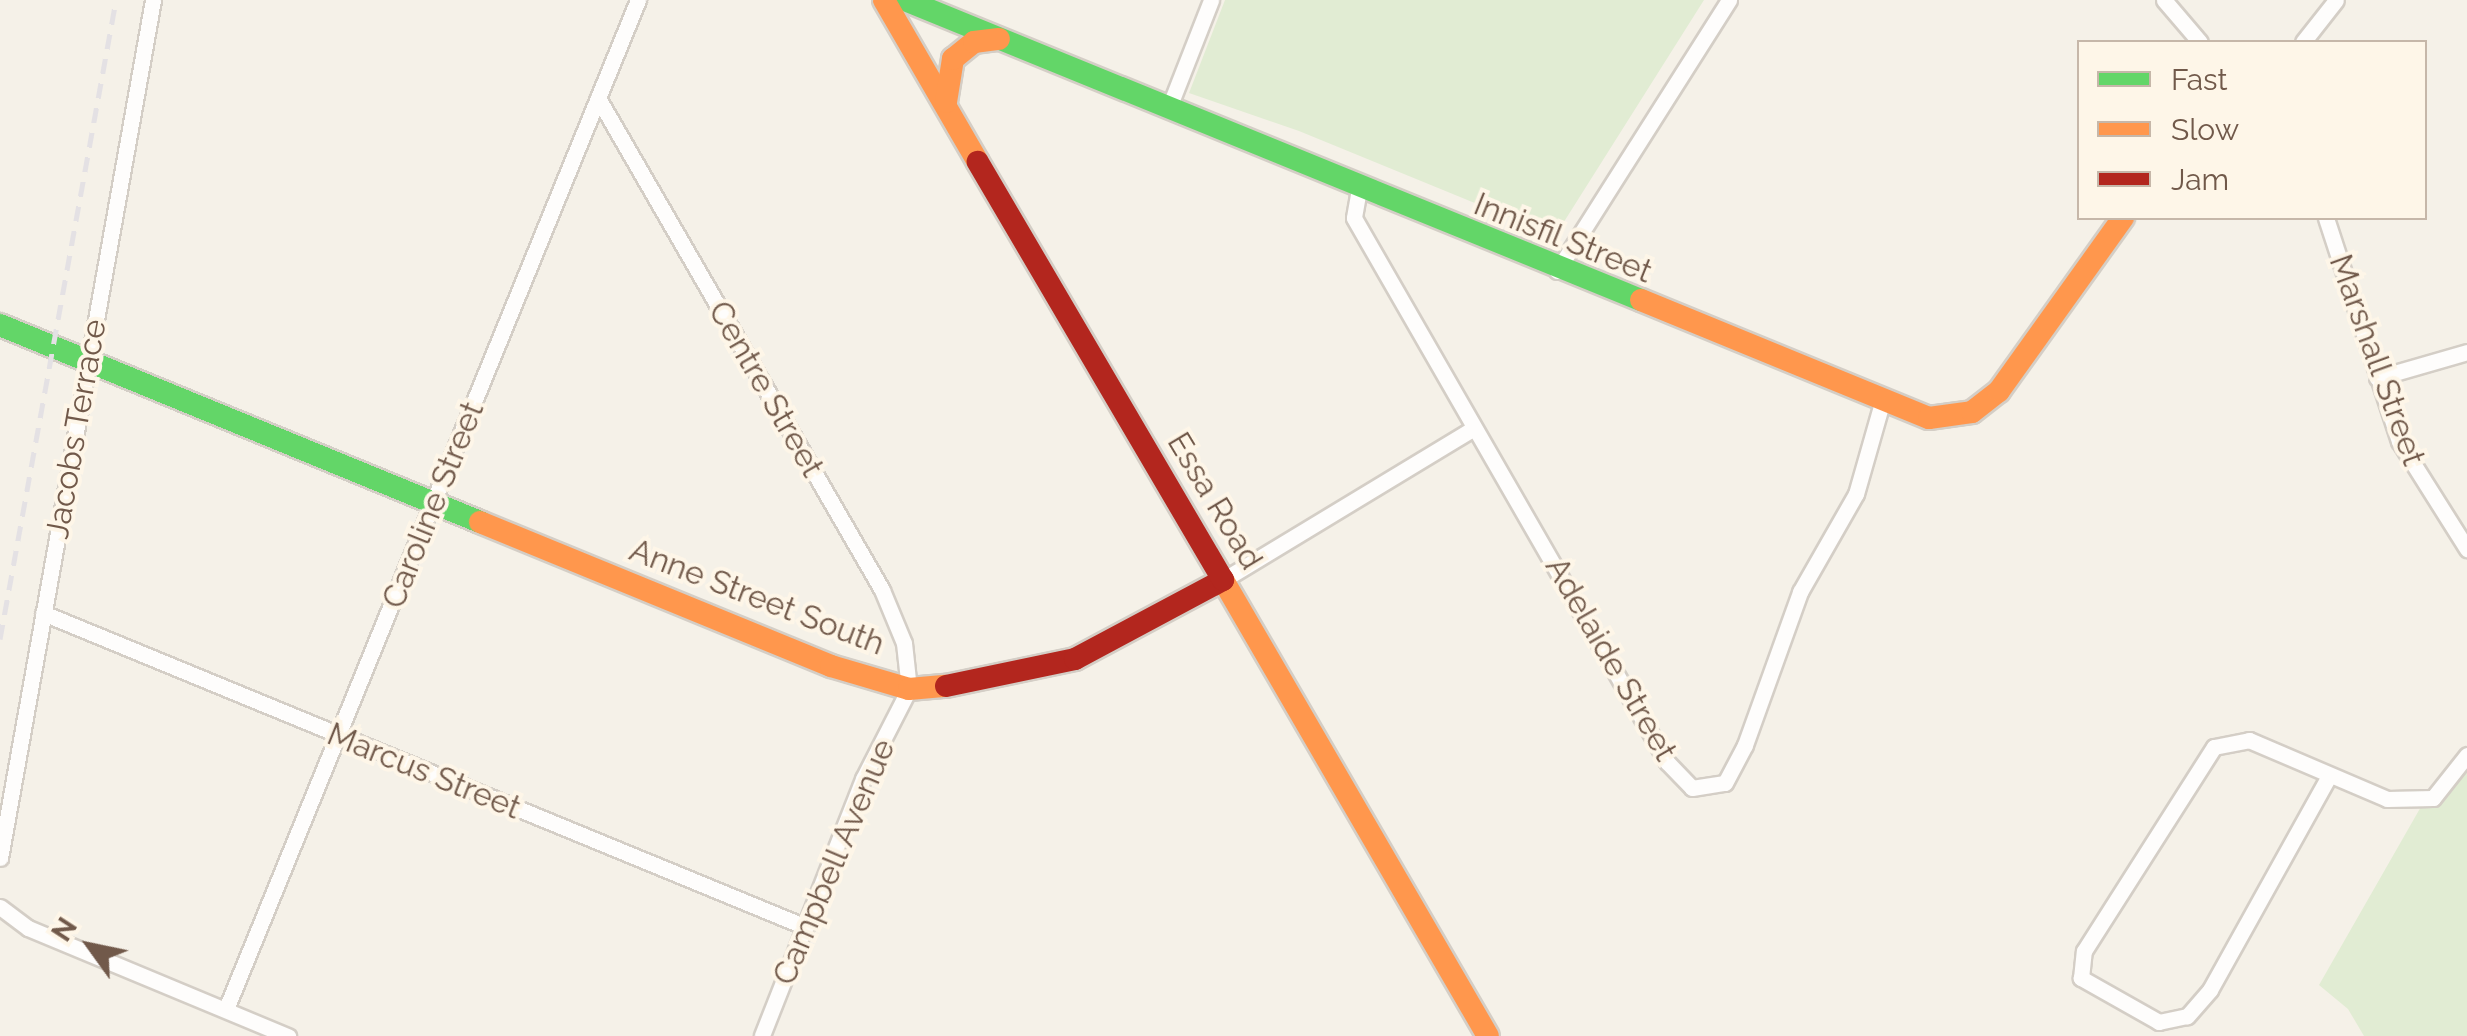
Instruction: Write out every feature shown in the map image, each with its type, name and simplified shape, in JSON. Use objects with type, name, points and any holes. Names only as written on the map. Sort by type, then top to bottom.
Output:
[{"type":"street","name":"Jacobs Terrace","points":[[0,858],[153,0]]},
{"type":"street","name":"Caroline Street","points":[[226,1010],[638,0]]},
{"type":"street","name":"Essa Road","points":[[884,0],[1488,1036]]},
{"type":"street","name":"Innisfil Street","points":[[906,0],[1882,403],[1943,419],[1986,404],[2122,220]]},
{"type":"street","points":[[1168,110],[1211,0]]},
{"type":"street","points":[[1558,271],[1729,0]]},
{"type":"street","points":[[2164,0],[2198,40]]},
{"type":"street","points":[[2304,40],[2336,0]]},
{"type":"street","points":[[946,105],[946,72],[953,58],[974,42],[999,39]]},
{"type":"street","name":"Centre Street","points":[[598,98],[882,590],[904,643],[909,689]]},
{"type":"street","name":"Adelaide Street","points":[[1360,189],[1354,218],[1667,762],[1692,788],[1725,783],[1745,745],[1800,592],[1856,494],[1882,403]]},
{"type":"street","name":"Marshall Street","points":[[2327,220],[2398,441],[2467,550]]},
{"type":"street","name":"Anne Street South","points":[[0,325],[817,661],[909,689],[978,684],[1075,659],[1224,580],[1472,429]]},
{"type":"street","points":[[2377,378],[2467,352]]},
{"type":"street","name":"Marcus Street","points":[[44,613],[806,927]]},
{"type":"street","name":"Campbell Avenue","points":[[762,1036],[864,779],[909,689]]},
{"type":"street","points":[[2330,776],[2210,990],[2187,1016],[2160,1022],[2081,978],[2084,951],[2214,747],[2248,740],[2386,799],[2433,798],[2467,755]]},
{"type":"street","points":[[0,907],[28,928],[288,1036]]},
{"type":"green space","points":[[1225,0],[1704,0],[1555,236],[1299,131],[1189,93]]},
{"type":"green space","points":[[2467,757],[2467,1036],[2364,1036],[2348,1009],[2319,985],[2426,798]]},
{"type":"railway","points":[[0,639],[116,0]]},
{"type":"traffic: fast","points":[[905,0],[1641,300]]},
{"type":"traffic: fast","points":[[0,325],[480,522]]},
{"type":"traffic: slow","points":[[884,0],[978,162]]},
{"type":"traffic: slow","points":[[946,102],[953,59],[974,42],[999,39]]},
{"type":"traffic: slow","points":[[1641,300],[1929,418],[1972,412],[1999,391],[2122,220]]},
{"type":"traffic: slow","points":[[480,522],[831,666],[909,689],[946,686]]},
{"type":"traffic: slow","points":[[1223,580],[1488,1036]]},
{"type":"traffic: jam","points":[[946,686],[1075,659],[1223,580],[978,162]]}]
